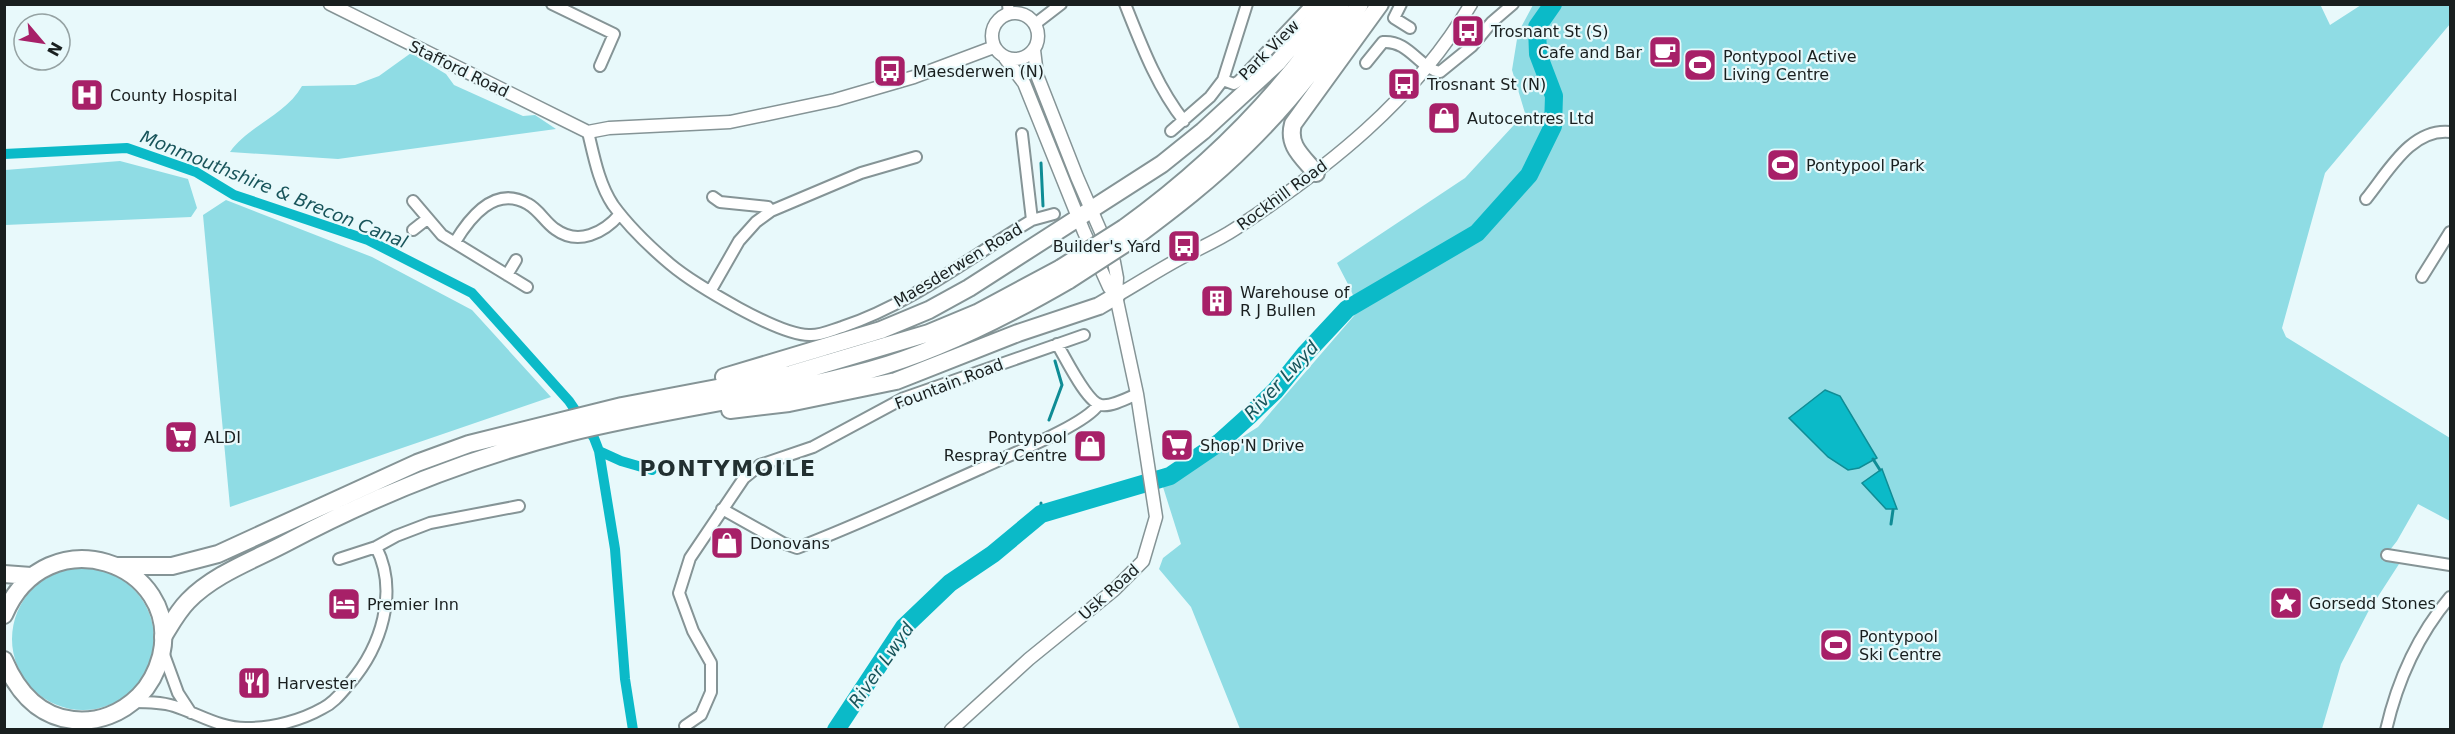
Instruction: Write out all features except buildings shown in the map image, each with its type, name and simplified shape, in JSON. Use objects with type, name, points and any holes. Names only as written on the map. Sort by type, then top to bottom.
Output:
[{"type":"main road","points":[[624,413],[831,346],[919,314],[969,288],[1154,169],[1203,132],[1278,62],[1327,4]]},
{"type":"main road","points":[[1129,233],[1241,130],[1286,81],[1341,4]]},
{"type":"main road","points":[[679,410],[872,370],[935,346],[1022,307],[1065,274],[1129,233],[1177,206],[1248,144],[1308,76],[1360,4]]},
{"type":"main road","points":[[1316,172],[1293,145],[1291,138],[1293,124],[1380,4]]},
{"type":"main road","points":[[117,566],[172,566],[218,554],[428,459],[469,444],[566,426],[791,374],[930,333],[1065,274]]},
{"type":"main road","points":[[624,413],[679,410],[722,411],[789,403],[896,381],[1018,333],[1099,306],[1116,296]]},
{"type":"main road","points":[[112,729],[129,705],[153,679],[163,644],[182,607],[200,591],[312,529],[371,500],[566,426]]},
{"type":"main road","points":[[4,615],[15,594],[31,576],[53,564],[78,558],[98,559],[129,573],[150,595],[161,622],[163,644]]},
{"type":"main road","points":[[4,574],[31,576]]},
{"type":"main road","points":[[4,660],[14,682],[23,694],[34,705],[52,715],[73,720],[94,720],[129,705]]},
{"type":"main road","points":[[52,715],[61,729]]},
{"type":"street","name":"Stafford Road","points":[[330,4],[588,132]]},
{"type":"street","points":[[552,4],[614,34],[600,66]]},
{"type":"street","points":[[1035,24],[1061,4]]},
{"type":"street","points":[[1125,4],[1153,69],[1172,106],[1184,121]]},
{"type":"street","points":[[1222,80],[1247,4]]},
{"type":"street","name":"Park View","points":[[1171,131],[1210,97],[1222,80],[1234,84],[1239,81],[1312,4]]},
{"type":"street","points":[[1401,4],[1394,18],[1410,28]]},
{"type":"street","name":"Rockhill Road","points":[[1116,296],[1234,229],[1316,172],[1382,116],[1428,66],[1471,4]]},
{"type":"street","points":[[1366,63],[1383,42],[1392,41],[1440,72],[1472,46],[1492,22],[1513,4]]},
{"type":"street","points":[[1005,58],[1018,60],[1029,55],[1039,38],[1035,24],[1021,14],[1008,9],[993,29],[994,47],[1005,58],[1012,65],[1028,91],[1084,212]]},
{"type":"street","points":[[588,132],[609,128],[730,122],[835,100],[914,77],[994,47]]},
{"type":"street","points":[[1034,50],[1037,75],[1084,212]]},
{"type":"street","points":[[2366,199],[2410,145],[2438,131],[2451,132]]},
{"type":"street","name":"Maesderwen Road","points":[[588,132],[606,194],[620,214],[671,265],[784,330],[812,335],[857,322],[911,297],[1032,220],[1054,214]]},
{"type":"street","name":"Maesderwen Road","points":[[1022,134],[1027,147],[1032,220]]},
{"type":"street","points":[[711,290],[739,241],[756,222],[771,211],[861,173],[916,157]]},
{"type":"street","points":[[713,197],[720,202],[768,207],[771,211]]},
{"type":"street","points":[[455,242],[481,208],[499,200],[520,201],[528,204],[553,228],[571,236],[582,237],[598,232],[609,226],[620,214]]},
{"type":"street","points":[[413,201],[442,235],[527,287]]},
{"type":"street","name":"Usk Road","points":[[951,729],[1105,597],[1143,561],[1156,517],[1154,492],[1137,394],[1116,296],[1109,287],[1084,212]]},
{"type":"street","points":[[413,230],[427,219]]},
{"type":"street","points":[[2422,278],[2451,232]]},
{"type":"street","points":[[507,275],[516,260]]},
{"type":"street","name":"Fountain Road","points":[[685,726],[701,715],[711,692],[711,663],[693,631],[679,593],[690,558],[744,478],[760,465],[813,447],[904,398],[1084,335]]},
{"type":"street","points":[[1057,344],[1089,397],[1098,405],[1105,406],[1137,394]]},
{"type":"street","points":[[722,509],[783,543],[797,548],[833,535],[1040,441],[1088,416],[1098,405]]},
{"type":"street","points":[[339,560],[376,548],[396,536],[430,523],[519,506]]},
{"type":"street","points":[[129,705],[160,702],[223,725],[246,729],[266,727],[324,708],[335,699],[368,661],[381,629],[385,609],[385,584],[382,560],[376,548]]},
{"type":"street","points":[[2387,555],[2451,565]]},
{"type":"street","points":[[2386,729],[2393,699],[2415,650],[2451,597]]},
{"type":"street","points":[[163,644],[178,693],[192,714]]},
{"type":"shaded area","name":"Pontypool Park","points":[[2320,4],[2330,25],[2361,5],[2450,5],[2450,24],[2325,173],[2282,328],[2286,337],[2450,438],[2450,521],[2418,504],[2397,541],[2382,560],[2399,564],[2368,612],[2341,664],[2322,729],[1240,729],[1191,607],[1159,569],[1163,558],[1181,544],[1163,487],[1258,427],[1359,310],[1337,263],[1465,178],[1525,113],[1512,70],[1518,33],[1533,5]]},
{"type":"shaded area","points":[[411,53],[446,74],[454,85],[523,116],[535,115],[556,129],[338,159],[230,152],[247,134],[287,105],[302,86],[355,85],[379,76]]},
{"type":"shaded area","points":[[120,161],[188,179],[197,208],[191,217],[5,225],[5,170]]},
{"type":"shaded area","points":[[226,200],[372,257],[472,310],[551,397],[230,507],[203,215]]},
{"type":"shaded area","points":[[1825,390],[1840,396],[1877,458],[1859,468],[1848,470],[1828,457],[1789,418]]},
{"type":"shaded area","points":[[1882,469],[1897,509],[1886,509],[1862,483]]},
{"type":"shaded area","points":[[83,568],[110,573],[133,589],[149,612],[154,639],[149,666],[133,689],[110,705],[83,710],[56,705],[33,689],[17,666],[12,639],[17,612],[33,589],[56,573]]},
{"type":"waterway","name":"River Lwyd","points":[[836,730],[904,627],[950,583],[993,554],[1041,514],[1170,476],[1220,442],[1250,415],[1275,391],[1305,354],[1347,309],[1477,233],[1529,175],[1553,126],[1554,96],[1538,54],[1537,27],[1553,4]]},
{"type":"waterway","name":"Monmouthshire & Brecon Canal","points":[[4,154],[127,148],[196,172],[234,195],[368,240],[472,293],[569,401],[594,438],[599,451],[615,549],[625,679],[633,730]]},
{"type":"waterway","points":[[1041,163],[1043,206]]},
{"type":"waterway","points":[[1049,420],[1062,385],[1055,361]]},
{"type":"waterway","points":[[599,451],[621,461],[652,470]]},
{"type":"waterway","points":[[1873,459],[1880,470]]},
{"type":"waterway","points":[[1041,503],[1041,514]]},
{"type":"waterway","points":[[1891,524],[1893,510]]},
{"type":"place","name":"Trosnant St (S)","points":[[1468,31]]},
{"type":"place","name":"Cafe and Bar","points":[[1665,52]]},
{"type":"place","name":"Pontypool Active Living Centre","points":[[1700,65]]},
{"type":"place","name":"Maesderwen (N)","points":[[890,71]]},
{"type":"place","name":"Trosnant St (N)","points":[[1404,84]]},
{"type":"place","name":"County Hospital","points":[[87,95]]},
{"type":"place","name":"Autocentres Ltd","points":[[1444,118]]},
{"type":"place","name":"Pontypool Park","points":[[1783,165]]},
{"type":"place","name":"Builder's Yard","points":[[1184,246]]},
{"type":"place","name":"Warehouse of R J Bullen","points":[[1217,301]]},
{"type":"place","name":"ALDI","points":[[181,437]]},
{"type":"place","name":"Shop'N Drive","points":[[1177,445]]},
{"type":"place","name":"Pontypool Respray Centre","points":[[1090,446]]},
{"type":"place","name":"Donovans","points":[[727,543]]},
{"type":"place","name":"Gorsedd Stones","points":[[2286,603]]},
{"type":"place","name":"Premier Inn","points":[[344,604]]},
{"type":"place","name":"Pontypool Ski Centre","points":[[1836,645]]},
{"type":"place","name":"Harvester","points":[[254,683]]},
{"type":"district","name":"PONTYMOILE","points":[[728,468]]}]
